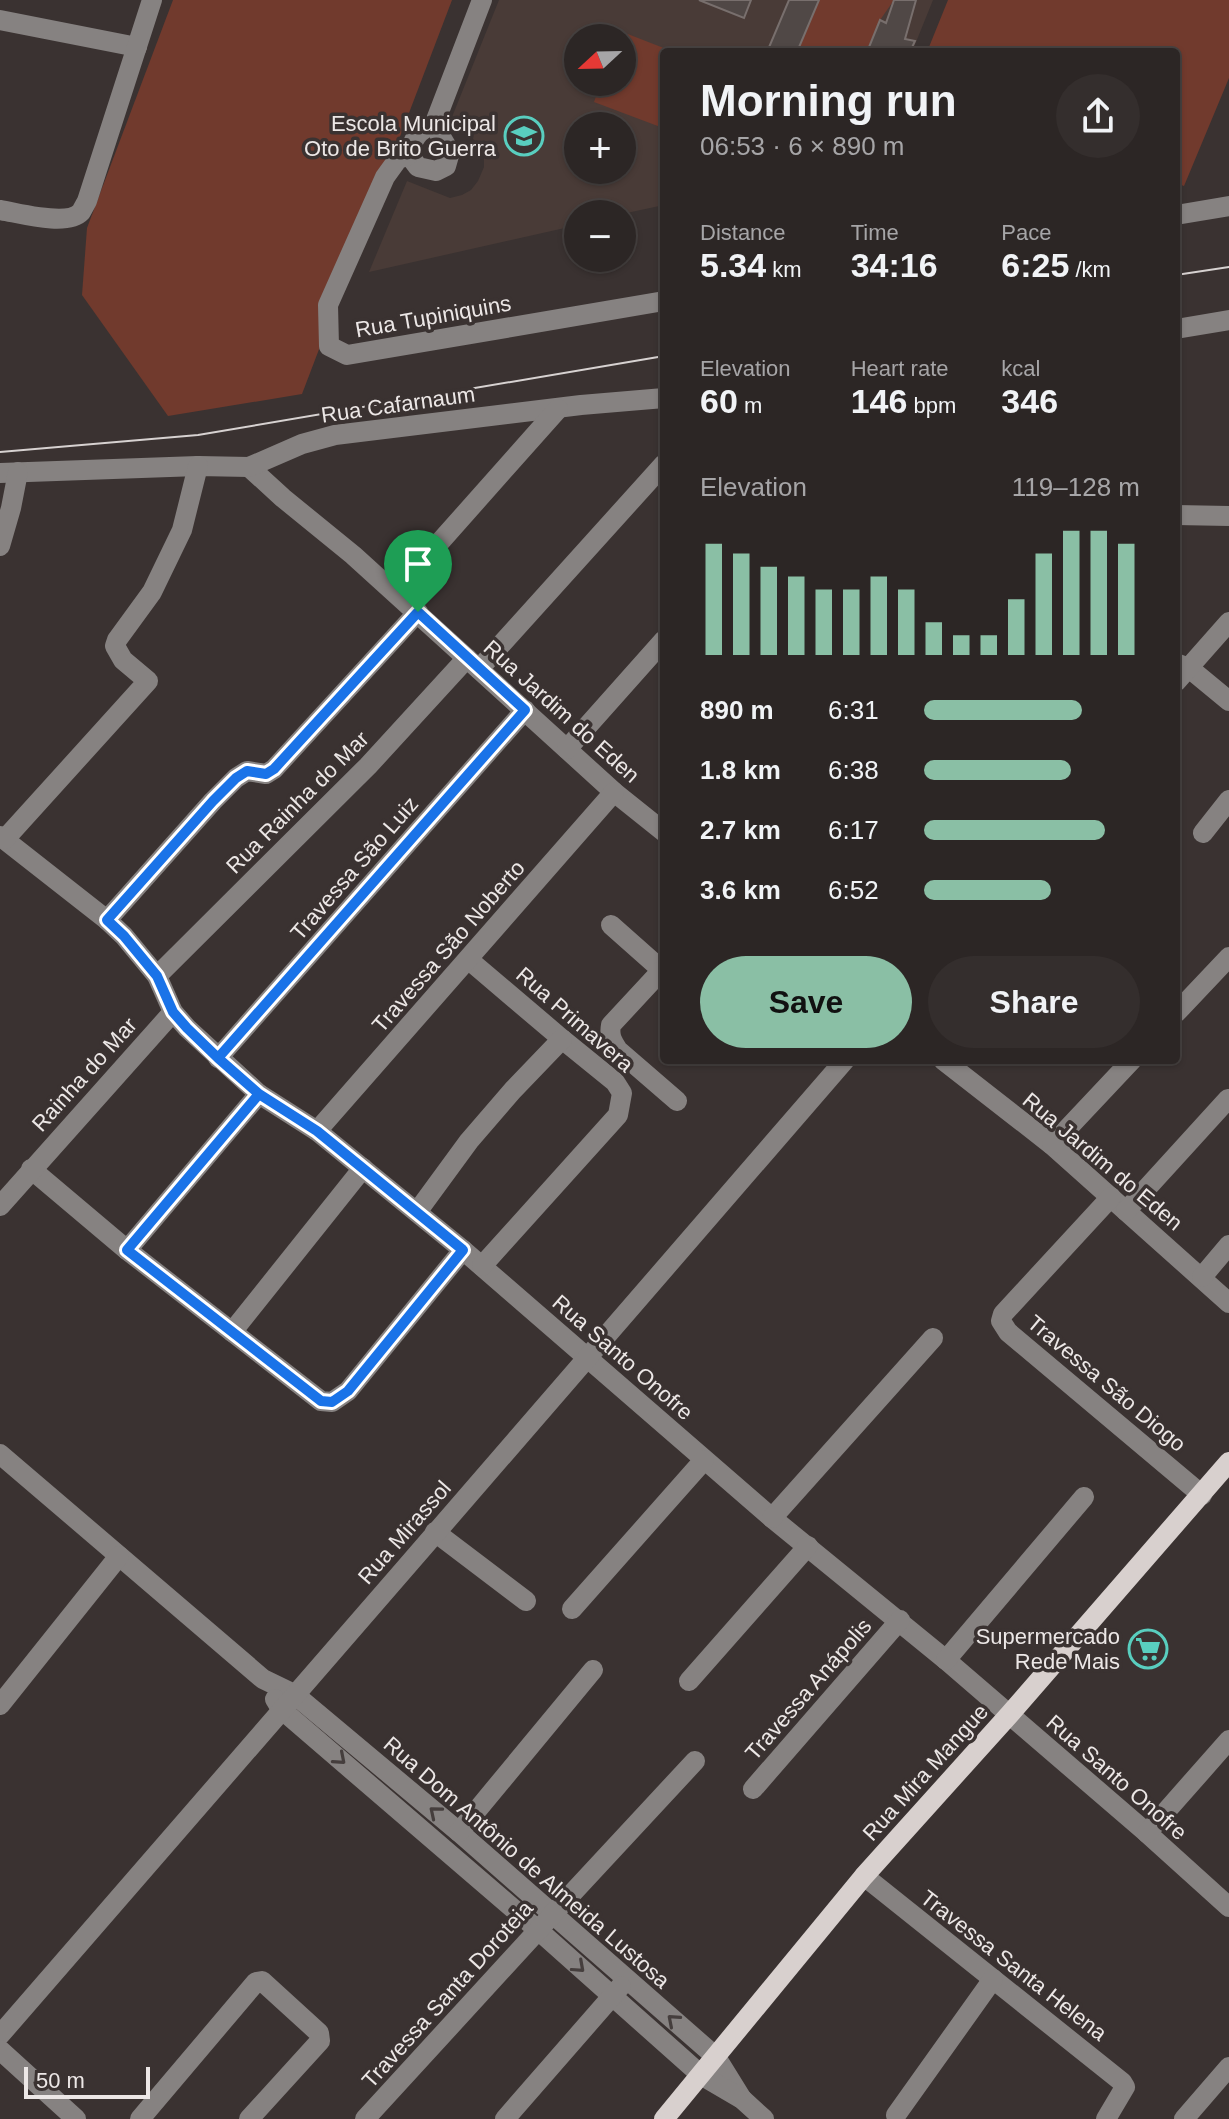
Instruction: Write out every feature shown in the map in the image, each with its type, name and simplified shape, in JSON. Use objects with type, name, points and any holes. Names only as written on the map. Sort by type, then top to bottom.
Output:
[{"type":"main road","name":"Rua Mira Mangue","points":[[664,2119],[864,1876],[1229,1462]]},
{"type":"street","points":[[0,210],[57,219],[71,218],[81,212],[152,0]]},
{"type":"street","points":[[434,125],[482,0]]},
{"type":"street","points":[[0,20],[137,47]]},
{"type":"street","points":[[434,125],[450,152],[446,166],[436,171],[418,167],[409,155],[417,135],[424,128],[434,125]]},
{"type":"street","name":"Rua Tupiniquins","points":[[409,155],[398,159],[385,177],[328,305],[329,346],[347,355],[660,302]]},
{"type":"street","points":[[1180,214],[1229,206]]},
{"type":"street","points":[[1180,328],[1229,320]]},
{"type":"street","name":"Rua Cafarnaum","points":[[9,473],[249,467],[302,444],[369,429],[660,398]]},
{"type":"street","points":[[431,552],[558,409]]},
{"type":"street","points":[[2,838],[148,681],[123,660],[115,646],[152,592],[182,530],[198,466]]},
{"type":"street","name":"Rua Jardim do Eden","points":[[249,467],[418,612],[614,792],[660,825]]},
{"type":"street","name":"Rua Rainha do Mar","points":[[157,976],[473,663],[660,468]]},
{"type":"street","points":[[0,546],[11,508],[9,473]]},
{"type":"street","points":[[1180,515],[1229,516]]},
{"type":"street","points":[[107,920],[236,778],[247,771],[266,774],[274,769],[418,612]]},
{"type":"street","points":[[1229,622],[1180,671],[1229,701]]},
{"type":"street","points":[[567,749],[660,644]]},
{"type":"street","name":"Travessa São Luiz","points":[[218,1058],[525,710]]},
{"type":"street","name":"Travessa São Noberto","points":[[317,1131],[614,792]]},
{"type":"street","points":[[1203,833],[1229,800]]},
{"type":"street","name":"Rua Santo Onofre","points":[[2,838],[107,920],[133,945],[157,976],[173,1012],[259,1094],[317,1131],[463,1250],[772,1518],[900,1620],[1229,1907]]},
{"type":"street","points":[[611,925],[660,968]]},
{"type":"street","points":[[1180,1009],[1229,957]]},
{"type":"street","name":"Rua Primavera","points":[[469,960],[615,1082],[622,1093],[618,1115],[482,1266]]},
{"type":"street","points":[[660,974],[611,1025],[610,1033],[618,1050],[677,1101]]},
{"type":"street","name":"Rainha do Mar","points":[[0,1206],[173,1012]]},
{"type":"street","points":[[417,1212],[469,1141],[562,1039]]},
{"type":"street","name":"Rua Mirassol","points":[[0,2035],[842,1064]]},
{"type":"street","points":[[1052,1145],[1128,1064]]},
{"type":"street","name":"Rua Jardim do Eden","points":[[966,1067],[1229,1303]]},
{"type":"street","points":[[127,1250],[259,1094]]},
{"type":"street","points":[[1119,1204],[1228,1099]]},
{"type":"street","points":[[232,1332],[363,1168]]},
{"type":"street","points":[[31,1169],[127,1250],[321,1401],[332,1402],[348,1391],[463,1250]]},
{"type":"street","name":"Travessa São Diogo","points":[[1119,1204],[1003,1314],[1001,1321],[1008,1332],[1202,1495]]},
{"type":"street","points":[[1202,1277],[1229,1245]]},
{"type":"street","points":[[772,1518],[933,1338]]},
{"type":"street","points":[[572,1609],[704,1460]]},
{"type":"street","name":"Rua Dom Antônio de Almeida Lustosa","points":[[3,1462],[119,1556],[545,1922],[626,1980],[716,2057],[742,2099]]},
{"type":"street","points":[[946,1660],[1084,1497]]},
{"type":"street","points":[[435,1532],[526,1601]]},
{"type":"street","points":[[689,1681],[808,1546]]},
{"type":"street","points":[[0,1705],[119,1556]]},
{"type":"street","name":"Travessa Anápolis","points":[[753,1789],[900,1620]]},
{"type":"street","points":[[459,1832],[593,1670]]},
{"type":"street","name":"Rua Dom Antônio de Almeida Lustosa","points":[[287,1701],[459,1832],[612,1997],[701,2075],[742,2099],[764,2119]]},
{"type":"street","points":[[1147,1833],[1229,1740]]},
{"type":"street","name":"Travessa Santa Doroteia","points":[[365,2119],[695,1761]]},
{"type":"street","name":"Travessa Santa Helena","points":[[864,1876],[1117,2076],[1125,2087],[1106,2119]]},
{"type":"street","points":[[896,2115],[993,1979]]},
{"type":"street","points":[[505,2119],[626,1980]]},
{"type":"street","points":[[140,2119],[256,1982],[262,1981],[319,2033],[320,2041],[249,2119]]},
{"type":"street","points":[[0,2050],[76,2119]]},
{"type":"street","points":[[1184,2119],[1229,2067]]},
{"type":"shaded area","points":[[173,0],[452,0],[302,394],[168,416],[82,295],[87,228]]},
{"type":"shaded area","name":"Escola Municipal Oto de Brito Guerra","points":[[499,0],[933,0],[914,48],[660,48],[660,206],[636,211],[636,200],[564,200],[564,228],[369,272],[407,181],[450,198],[462,195],[478,181],[484,167],[480,146],[452,117]]},
{"type":"shaded area","points":[[819,0],[894,0],[880,20],[868,48],[799,48]]},
{"type":"shaded area","points":[[948,0],[1229,0],[1229,78],[1184,186],[1180,184],[1180,48],[929,48]]},
{"type":"shaded area","points":[[636,37],[664,48],[660,48],[660,127],[636,118],[636,112],[621,112],[594,102],[596,96],[636,96]]},
{"type":"building","points":[[699,0],[751,0],[744,18]]},
{"type":"building","points":[[789,0],[819,0],[799,48],[769,48]]},
{"type":"building","points":[[894,0],[916,0],[905,39],[915,41],[912,48],[869,48],[880,20],[886,23]]},
{"type":"tram line","points":[[1180,274],[1229,267]]},
{"type":"tram line","points":[[0,452],[198,435],[660,357]]},
{"type":"place","name":"Escola Municipal Oto de Brito Guerra","points":[[524,136]]},
{"type":"place","name":"Supermercado Rede Mais","points":[[1148,1649]]},
{"type":"route","points":[[418,612],[274,769],[266,774],[247,771],[236,778],[107,920],[157,976],[173,1012],[218,1058],[259,1094],[317,1131],[463,1250],[348,1391],[332,1402],[321,1401],[127,1250],[259,1094],[218,1058],[525,710],[418,612]]}]
